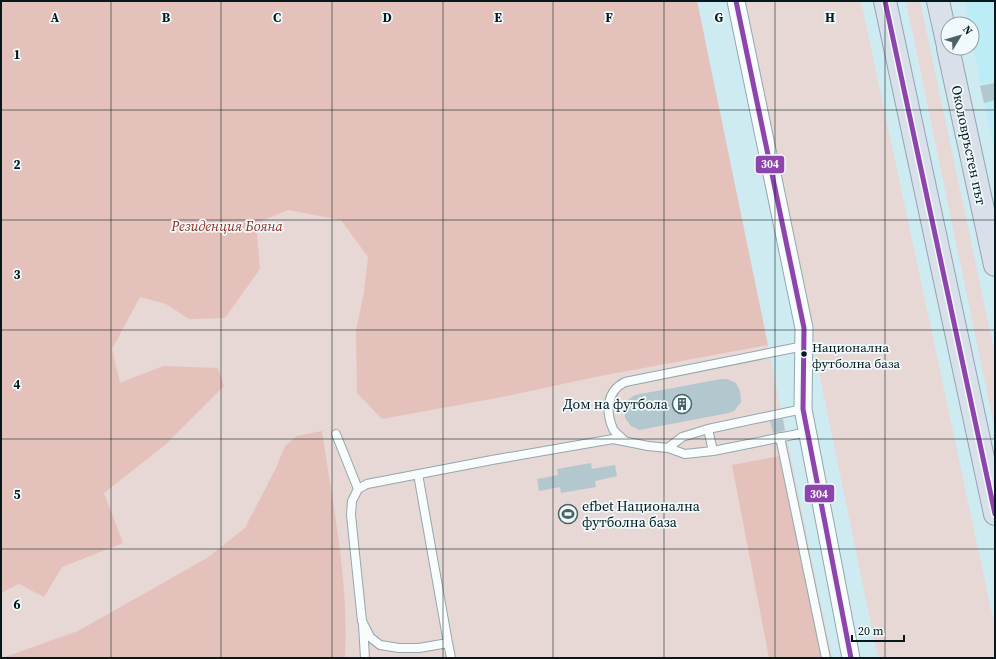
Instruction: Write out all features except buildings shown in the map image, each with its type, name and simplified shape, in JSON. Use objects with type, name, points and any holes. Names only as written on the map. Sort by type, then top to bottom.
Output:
[{"type":"highway","points":[[885,1],[995,514]]},
{"type":"highway","name":"Околовръстен път","points":[[938,1],[941,16]]},
{"type":"highway","name":"Околовръстен път","points":[[950,56],[995,265]]},
{"type":"street","points":[[736,1],[804,328],[805,346],[803,409],[851,658]]},
{"type":"lane","points":[[624,440],[614,430],[609,414],[609,398],[618,386],[625,382],[805,346]]},
{"type":"lane","points":[[668,448],[682,437],[708,429],[803,409]]},
{"type":"lane","points":[[708,429],[713,451]]},
{"type":"lane","points":[[366,658],[351,515],[352,501],[358,489],[367,484],[599,440],[624,440],[648,446],[668,448],[685,454],[713,451],[808,432]]},
{"type":"lane","points":[[336,434],[358,489]]},
{"type":"lane","points":[[780,437],[826,658]]},
{"type":"lane","points":[[418,474],[450,658]]},
{"type":"lane","points":[[362,621],[370,637],[380,644],[399,648],[419,648],[448,643]]},
{"type":"shaded area","points":[[965,1],[995,1],[995,157],[975,56],[980,56],[980,16],[968,16]]},
{"type":"green space","name":"Резиденция Бояна","points":[[1,1],[697,1],[832,658],[1,658]]},
{"type":"green space","name":"Резиденция Бояна","points":[[1,1],[697,1],[768,345],[382,419],[357,393],[356,331],[364,292],[368,257],[341,220],[288,210],[256,223],[260,269],[225,318],[189,319],[166,304],[140,297],[112,349],[120,383],[163,366],[218,368],[224,386],[165,445],[104,493],[123,543],[62,567],[44,597],[19,584],[1,593]]},
{"type":"green space","points":[[742,1],[861,1],[995,628],[995,658],[878,658]]},
{"type":"green space","points":[[906,1],[920,1],[995,355],[995,431]]},
{"type":"green space","points":[[322,431],[339,544],[345,601],[345,658],[2,658],[78,631],[207,558],[245,528],[276,468],[285,446],[297,436]]},
{"type":"green space","points":[[780,456],[823,658],[769,658],[732,465]]},
{"type":"transit line","name":"304","points":[[736,1],[804,328],[803,409],[851,658]]},
{"type":"transit line","name":"304","points":[[885,1],[995,514]]},
{"type":"place","name":"Национална футболна база","points":[[804,354]]},
{"type":"place","name":"Дом на футбола","points":[[682,404]]},
{"type":"place","name":"efbet Национална футболна база","points":[[568,514]]}]
